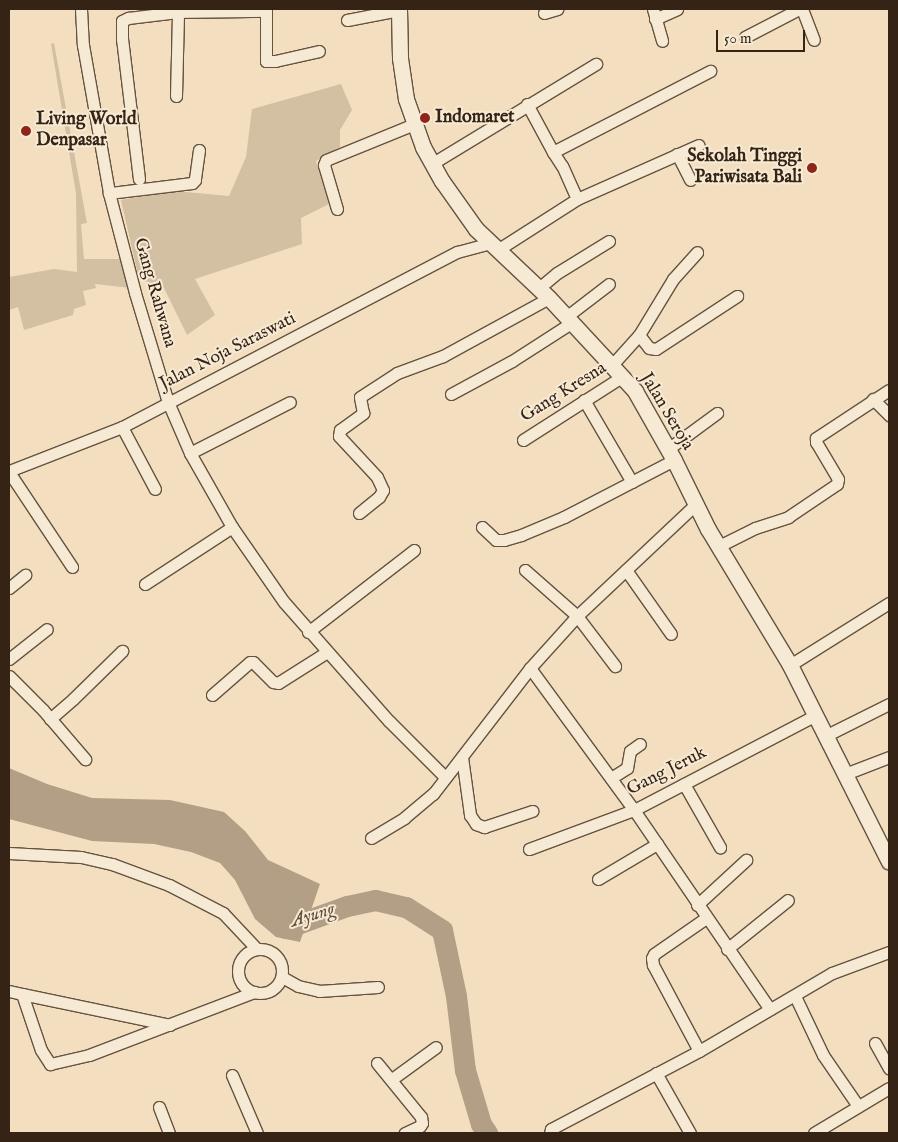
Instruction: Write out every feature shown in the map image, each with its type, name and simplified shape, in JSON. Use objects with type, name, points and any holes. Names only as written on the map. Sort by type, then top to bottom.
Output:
[{"type":"street","name":"Gang Rahwana","points":[[81,9],[83,45],[109,193],[135,293],[168,402],[190,453],[232,527],[284,602],[308,632],[389,721],[445,777]]},
{"type":"street","points":[[347,20],[399,9]]},
{"type":"street","name":"Jalan Seroja","points":[[399,9],[402,80],[414,124],[442,181],[476,228],[544,293],[635,391],[719,546],[790,665],[827,735],[889,862]]},
{"type":"street","points":[[544,13],[557,9]]},
{"type":"street","points":[[662,41],[654,14],[677,9]]},
{"type":"street","points":[[745,37],[801,9],[814,40]]},
{"type":"street","points":[[139,179],[122,39],[122,21],[128,18],[178,12],[266,10],[265,57],[269,62],[319,51]]},
{"type":"street","points":[[176,96],[178,12]]},
{"type":"street","points":[[433,163],[527,104],[596,64]]},
{"type":"street","points":[[553,152],[710,71]]},
{"type":"street","points":[[527,104],[562,166],[577,199]]},
{"type":"street","points":[[337,209],[324,165],[326,160],[414,124]]},
{"type":"street","name":"Jalan Noja Saraswati","points":[[9,471],[122,427],[457,252],[495,246],[577,199],[699,145]]},
{"type":"street","points":[[109,193],[192,183],[195,180],[199,150]]},
{"type":"street","points":[[677,154],[690,180]]},
{"type":"street","name":"Jalan Noja Saraswati","points":[[457,252],[476,228]]},
{"type":"street","points":[[359,512],[379,497],[384,490],[377,477],[339,436],[340,430],[363,413],[360,397],[398,372],[444,356],[544,293],[557,273],[609,241]]},
{"type":"street","points":[[612,365],[639,335],[673,279],[697,252]]},
{"type":"street","points":[[451,394],[512,361],[568,320],[608,284]]},
{"type":"street","points":[[639,335],[649,348],[656,349],[736,296]]},
{"type":"street","name":"Gang Kresna","points":[[523,440],[623,376]]},
{"type":"street","points":[[719,546],[755,528],[788,517],[837,484],[838,479],[816,442],[816,438],[889,390]]},
{"type":"street","points":[[873,399],[889,414]]},
{"type":"street","points":[[584,400],[632,482]]},
{"type":"street","points":[[190,453],[290,402]]},
{"type":"street","points":[[482,527],[496,540],[504,540],[521,535],[632,482],[671,455],[717,413]]},
{"type":"street","points":[[122,427],[155,489]]},
{"type":"street","points":[[9,471],[72,567]]},
{"type":"street","points":[[371,838],[404,818],[433,794],[530,668],[576,616],[696,504]]},
{"type":"street","points":[[145,584],[232,527]]},
{"type":"street","points":[[308,632],[414,550]]},
{"type":"street","points":[[525,570],[576,616],[615,666]]},
{"type":"street","points":[[626,570],[671,634]]},
{"type":"street","points":[[9,588],[25,576]]},
{"type":"street","points":[[790,665],[889,603]]},
{"type":"street","points":[[9,659],[47,629]]},
{"type":"street","points":[[50,719],[122,651]]},
{"type":"street","points":[[212,695],[250,662],[253,662],[273,682],[278,683],[326,652]]},
{"type":"street","points":[[530,668],[634,810],[727,949],[770,1009]]},
{"type":"street","points":[[9,676],[50,719],[84,759]]},
{"type":"street","points":[[827,735],[889,704]]},
{"type":"street","name":"Gang Jeruk","points":[[528,849],[634,810],[816,715]]},
{"type":"street","points":[[611,778],[627,768],[630,751],[640,744]]},
{"type":"street","points":[[462,756],[470,815],[476,824],[484,827],[532,811]]},
{"type":"street","points":[[845,774],[889,757]]},
{"type":"street","points":[[684,784],[720,848]]},
{"type":"street","points":[[598,879],[657,844]]},
{"type":"street","points":[[9,853],[81,857],[112,864],[169,885],[223,913],[234,922],[256,948]]},
{"type":"street","points":[[697,905],[746,860]]},
{"type":"street","points":[[727,949],[788,900]]},
{"type":"street","points":[[699,1051],[652,958],[654,954],[706,918]]},
{"type":"street","points":[[22,994],[41,1050],[50,1064],[89,1055],[254,992],[271,990],[278,985],[282,977],[282,964],[274,953],[262,948],[256,948],[244,955],[238,966],[237,973],[243,985],[254,992]]},
{"type":"street","points":[[550,1133],[551,1129],[699,1051],[770,1009],[796,996],[832,973],[889,952]]},
{"type":"street","points":[[282,977],[298,986],[319,991],[378,987]]},
{"type":"street","points":[[9,991],[171,1025]]},
{"type":"street","points":[[796,996],[823,1055],[858,1106]]},
{"type":"street","points":[[875,1043],[889,1068]]},
{"type":"street","points":[[392,1079],[436,1048]]},
{"type":"street","points":[[377,1063],[392,1079],[421,1117],[422,1123],[420,1126],[405,1133]]},
{"type":"street","points":[[656,1073],[690,1133]]},
{"type":"street","points":[[232,1075],[257,1133]]},
{"type":"street","points":[[814,1133],[889,1088]]},
{"type":"street","points":[[159,1107],[169,1133]]},
{"type":"shaded area","points":[[54,43],[87,223],[81,224],[84,259],[123,259],[131,288],[95,284],[96,288],[83,291],[86,305],[74,309],[73,315],[24,330],[18,307],[9,310],[9,277],[54,269],[77,272],[76,194],[51,44]]},
{"type":"shaded area","points":[[341,84],[352,110],[340,130],[340,147],[316,161],[329,204],[301,218],[302,244],[195,279],[215,315],[187,335],[164,288],[139,279],[121,200],[175,191],[229,196],[246,157],[252,109]]},
{"type":"shaded area","points":[[9,768],[47,784],[92,798],[170,800],[224,812],[245,831],[268,860],[320,884],[300,942],[276,937],[255,919],[235,880],[220,863],[191,852],[154,844],[92,841],[9,819]]},
{"type":"waterway","name":"Ayung","points":[[280,923],[286,928],[347,906],[375,900],[406,907],[442,930],[456,996],[465,1070],[481,1124],[487,1133]]},
{"type":"place","name":"Indomaret","points":[[425,118]]},
{"type":"place","name":"Living World Denpasar","points":[[26,131]]},
{"type":"place","name":"Sekolah Tinggi Pariwisata Bali","points":[[812,168]]}]
